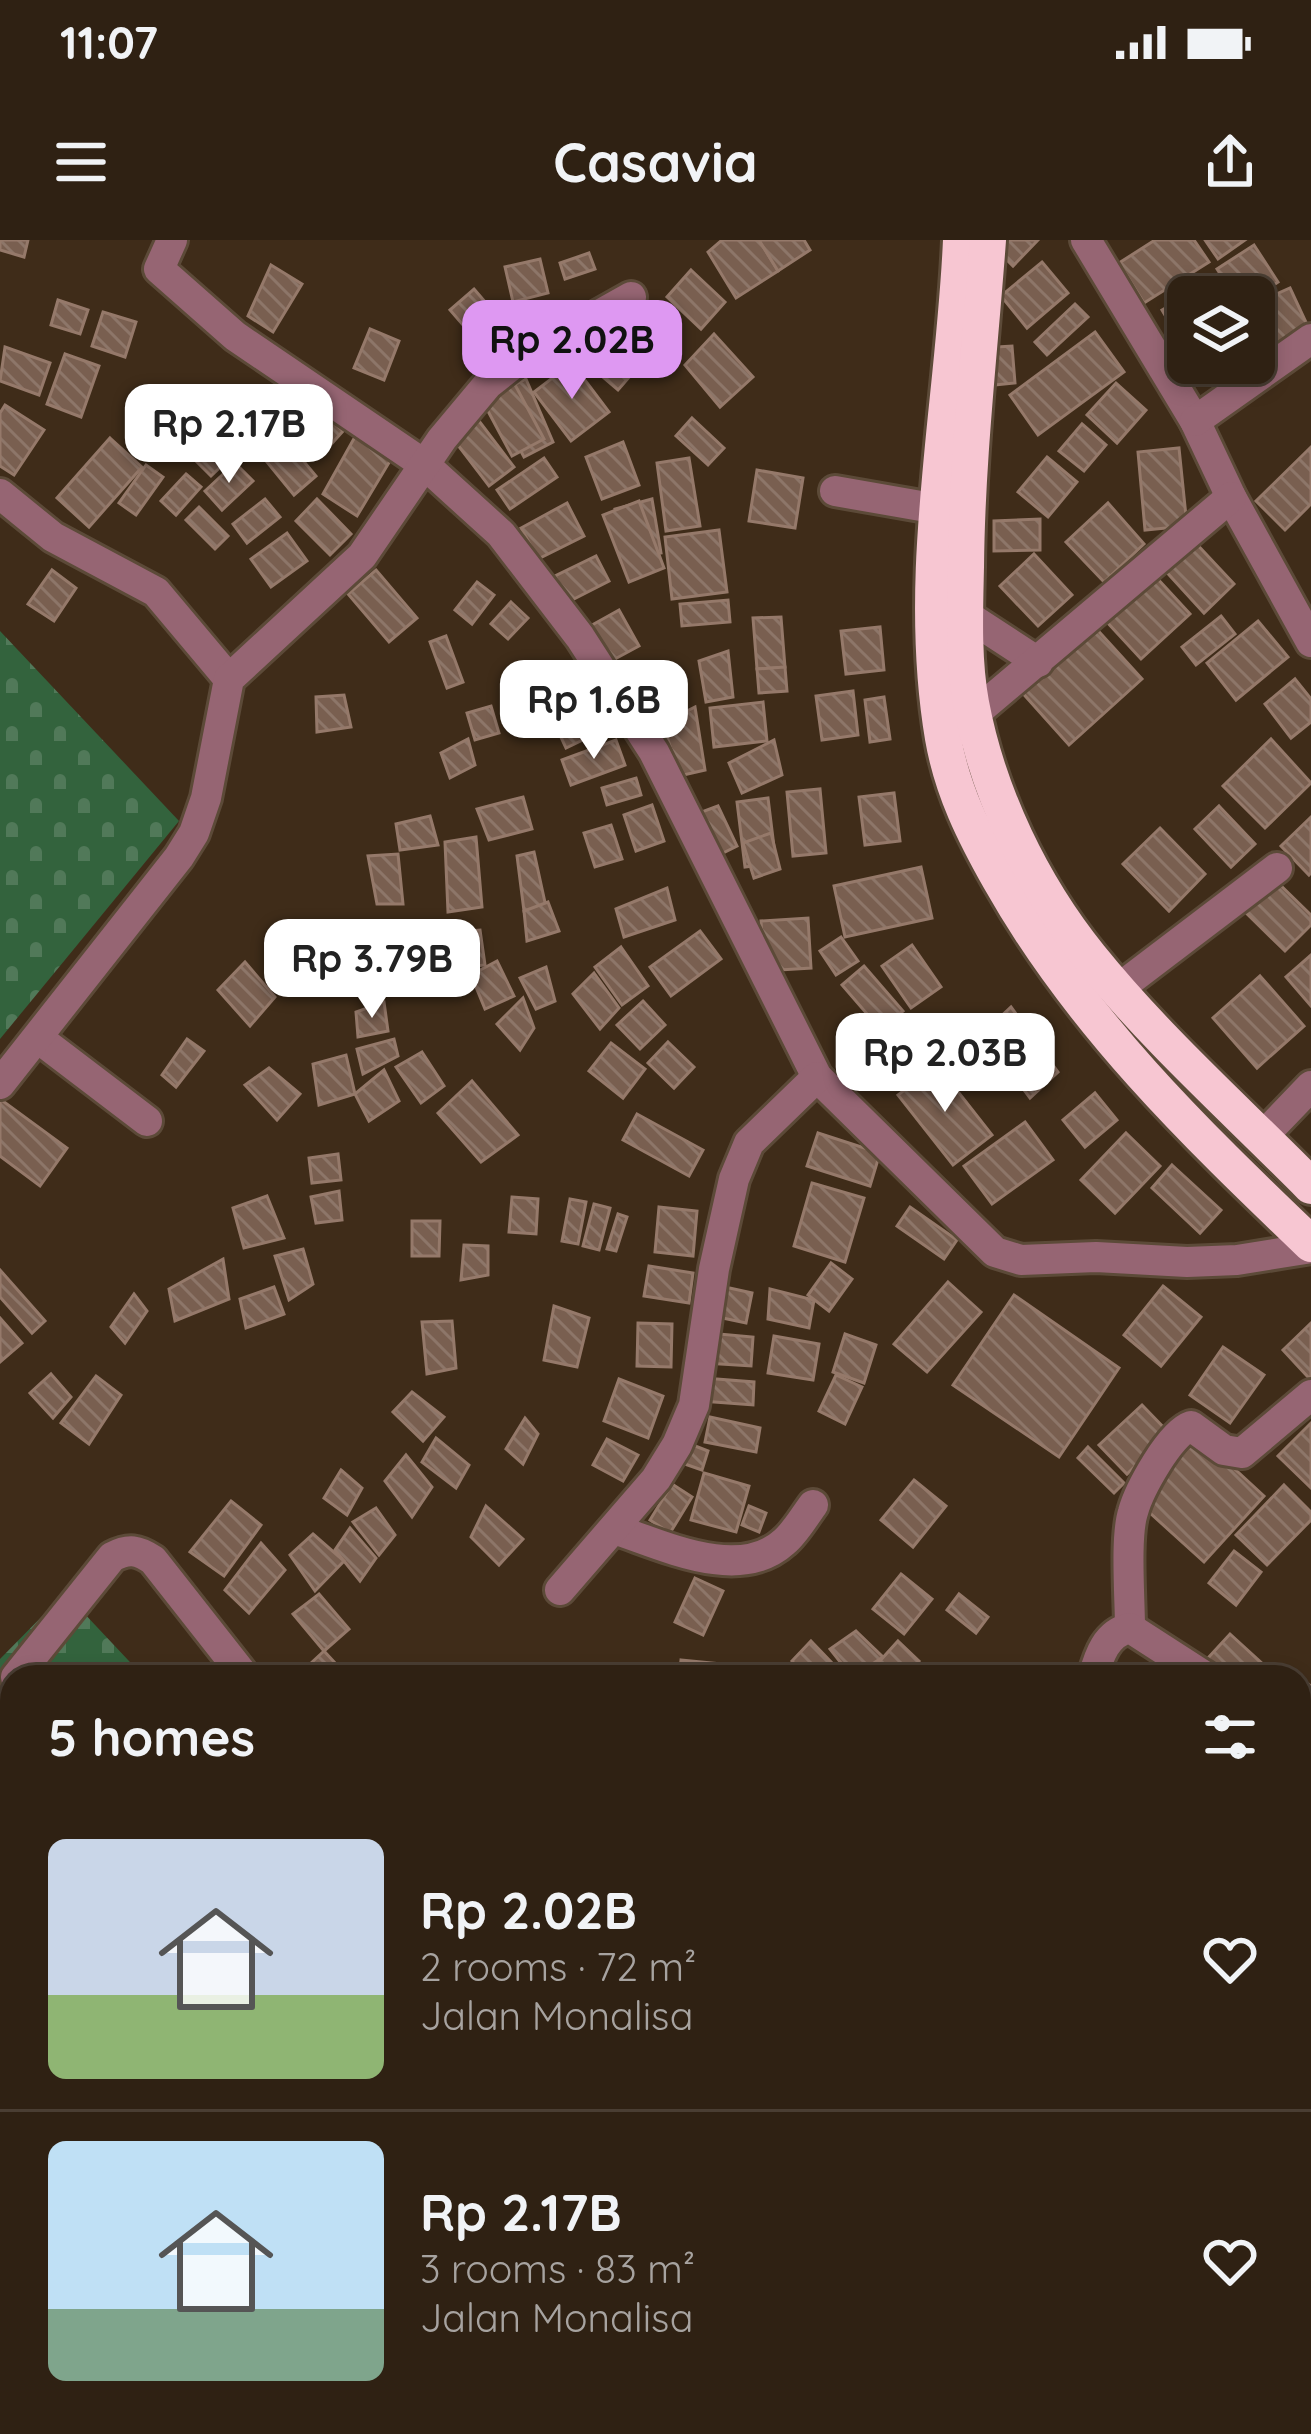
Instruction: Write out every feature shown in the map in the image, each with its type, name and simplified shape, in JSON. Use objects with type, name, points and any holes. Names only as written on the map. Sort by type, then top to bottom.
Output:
[{"type":"highway","points":[[961,240],[935,595],[943,734],[951,776],[968,823],[1030,933],[1086,1011],[1162,1100],[1311,1246]]},
{"type":"highway","points":[[988,240],[970,419],[966,615],[974,714],[1001,807],[1052,902],[1089,956],[1184,1065],[1311,1186]]},
{"type":"street","points":[[172,240],[159,269],[235,336],[425,465],[501,534],[621,698],[654,752],[817,1077],[994,1252],[1006,1258],[1237,1260],[1311,1246]]},
{"type":"street","points":[[1086,240],[1195,421],[1311,642]]},
{"type":"street","points":[[0,1084],[194,833],[206,798],[229,680],[350,571],[467,406],[488,384],[517,361],[631,297]]},
{"type":"street","points":[[1195,421],[1311,339]]},
{"type":"street","points":[[835,490],[938,509]]},
{"type":"street","points":[[0,494],[53,537],[156,592],[229,680]]},
{"type":"street","points":[[974,714],[1232,497]]},
{"type":"street","points":[[966,615],[1039,662]]},
{"type":"street","points":[[1118,989],[1277,868]]},
{"type":"street","points":[[38,1039],[147,1121]]},
{"type":"street","points":[[560,1591],[656,1479],[694,1405],[714,1269],[734,1179],[749,1143],[817,1077]]},
{"type":"street","points":[[1262,1137],[1311,1086]]},
{"type":"street","points":[[1130,1628],[1132,1514],[1169,1442],[1191,1426],[1224,1450],[1242,1453],[1311,1395]]},
{"type":"street","points":[[614,1529],[703,1556],[755,1558],[784,1543],[813,1505]]},
{"type":"street","points":[[26,1665],[112,1556],[130,1550],[153,1560],[236,1665]]},
{"type":"street","points":[[1098,1665],[1107,1642],[1121,1629],[1130,1628],[1187,1665]]},
{"type":"green space","points":[[0,631],[179,821],[0,1039]]},
{"type":"green space","points":[[65,1593],[133,1665],[0,1665],[0,1659]]},
{"type":"building","points":[[0,240],[28,240],[24,257],[0,250]]},
{"type":"building","points":[[722,240],[759,240],[778,271],[736,298],[708,252]]},
{"type":"building","points":[[759,240],[804,240],[810,250],[778,271]]},
{"type":"building","points":[[999,240],[1038,240],[1013,266],[993,246]]},
{"type":"building","points":[[1155,240],[1194,240],[1209,262],[1187,276],[1167,276],[1167,288],[1144,303],[1119,263]]},
{"type":"building","points":[[1205,240],[1245,240],[1218,259]]},
{"type":"building","points":[[1254,245],[1274,276],[1222,276],[1217,269]]},
{"type":"building","points":[[589,253],[595,269],[565,279],[560,263]]},
{"type":"building","points":[[540,259],[548,293],[513,302],[505,267]]},
{"type":"building","points":[[1042,262],[1068,293],[1027,328],[1001,296]]},
{"type":"building","points":[[271,265],[302,284],[273,332],[248,316]]},
{"type":"building","points":[[691,270],[725,302],[701,329],[667,297]]},
{"type":"building","points":[[1290,288],[1310,331],[1275,348],[1275,295]]},
{"type":"building","points":[[474,289],[499,318],[475,339],[450,310]]},
{"type":"building","points":[[58,300],[88,310],[80,334],[51,325]]},
{"type":"building","points":[[1075,304],[1088,317],[1047,355],[1035,342]]},
{"type":"building","points":[[103,312],[136,322],[125,357],[92,346]]},
{"type":"building","points":[[370,329],[399,341],[384,380],[354,368]]},
{"type":"building","points":[[610,329],[645,359],[618,390],[583,360]]},
{"type":"building","points":[[1095,332],[1124,372],[1038,435],[1010,395]]},
{"type":"building","points":[[714,334],[753,377],[720,407],[685,365]]},
{"type":"building","points":[[1012,346],[1015,383],[984,386],[981,348]]},
{"type":"building","points":[[5,347],[50,363],[39,395],[0,381]]},
{"type":"building","points":[[65,354],[99,366],[81,417],[47,404]]},
{"type":"building","points":[[572,363],[609,412],[571,441],[534,392]]},
{"type":"building","points":[[526,379],[553,442],[524,457],[491,396]]},
{"type":"building","points":[[513,381],[544,439],[512,456],[481,398]]},
{"type":"building","points":[[1116,383],[1146,410],[1117,443],[1087,415]]},
{"type":"building","points":[[194,394],[214,406],[202,425],[183,413]]},
{"type":"building","points":[[304,396],[343,431],[319,458],[280,423]]},
{"type":"building","points":[[5,405],[44,430],[14,475],[0,466],[0,413]]},
{"type":"building","points":[[692,418],[724,448],[708,465],[676,436]]},
{"type":"building","points":[[479,421],[514,467],[489,486],[454,440]]},
{"type":"building","points":[[1082,424],[1106,445],[1084,471],[1059,451]]},
{"type":"building","points":[[275,427],[316,476],[294,495],[253,445]]},
{"type":"building","points":[[208,433],[231,457],[211,476],[188,453]]},
{"type":"building","points":[[356,435],[390,461],[357,516],[323,494]]},
{"type":"building","points":[[110,438],[142,467],[89,527],[57,498]]},
{"type":"building","points":[[623,442],[639,485],[602,499],[586,457]]},
{"type":"building","points":[[1311,447],[1311,504],[1285,530],[1256,501]]},
{"type":"building","points":[[1179,448],[1187,526],[1145,530],[1138,452]]},
{"type":"building","points":[[1047,457],[1077,482],[1048,517],[1018,492]]},
{"type":"building","points":[[544,458],[557,477],[510,509],[497,490]]},
{"type":"building","points":[[689,458],[700,526],[666,531],[657,463]]},
{"type":"building","points":[[235,463],[253,481],[222,510],[205,491]]},
{"type":"building","points":[[146,465],[163,477],[136,515],[119,503]]},
{"type":"building","points":[[757,470],[803,478],[795,528],[749,521]]},
{"type":"building","points":[[186,474],[201,487],[176,515],[161,501]]},
{"type":"building","points":[[265,499],[280,517],[247,543],[233,524]]},
{"type":"building","points":[[317,499],[351,534],[330,555],[296,521]]},
{"type":"building","points":[[652,499],[661,553],[627,557],[615,509]]},
{"type":"building","points":[[639,501],[664,568],[629,582],[603,515]]},
{"type":"building","points":[[567,503],[584,536],[538,559],[521,528]]},
{"type":"building","points":[[1108,503],[1144,544],[1104,582],[1066,542]]},
{"type":"building","points":[[199,507],[228,536],[215,549],[186,520]]},
{"type":"building","points":[[1040,519],[1040,550],[994,551],[994,521]]},
{"type":"building","points":[[719,530],[727,592],[672,599],[665,537]]},
{"type":"building","points":[[287,533],[307,561],[271,587],[251,559]]},
{"type":"building","points":[[1191,538],[1234,584],[1204,613],[1161,566]]},
{"type":"building","points":[[1034,554],[1072,595],[1038,626],[1000,586]]},
{"type":"building","points":[[596,556],[609,581],[568,602],[555,576]]},
{"type":"building","points":[[52,570],[76,588],[54,621],[28,604]]},
{"type":"building","points":[[376,570],[417,618],[389,642],[348,594]]},
{"type":"building","points":[[1155,576],[1190,614],[1141,659],[1106,621]]},
{"type":"building","points":[[477,582],[494,595],[472,624],[455,610]]},
{"type":"building","points":[[728,600],[730,622],[682,626],[680,604]]},
{"type":"building","points":[[511,602],[528,618],[508,639],[491,624]]},
{"type":"building","points":[[619,610],[639,646],[602,666],[583,630]]},
{"type":"building","points":[[1221,616],[1235,634],[1196,665],[1182,647]]},
{"type":"building","points":[[781,617],[785,667],[757,669],[753,618]]},
{"type":"building","points":[[1258,621],[1288,657],[1236,700],[1207,663]]},
{"type":"building","points":[[1092,624],[1142,679],[1069,745],[1019,689]]},
{"type":"building","points":[[880,627],[884,670],[846,674],[841,631]]},
{"type":"building","points":[[446,636],[463,682],[447,688],[430,642]]},
{"type":"building","points":[[728,651],[733,697],[706,702],[699,661]]},
{"type":"building","points":[[650,667],[663,694],[638,705],[626,678]]},
{"type":"building","points":[[785,667],[787,691],[759,693],[757,669]]},
{"type":"building","points":[[1295,679],[1311,699],[1311,722],[1291,738],[1265,704]]},
{"type":"building","points":[[853,691],[858,735],[822,740],[816,696]]},
{"type":"building","points":[[344,695],[351,727],[317,732],[316,697]]},
{"type":"building","points":[[884,697],[890,739],[870,742],[865,700]]},
{"type":"building","points":[[763,702],[767,741],[714,747],[710,708]]},
{"type":"building","points":[[580,703],[595,734],[566,748],[551,716]]},
{"type":"building","points":[[491,706],[499,733],[475,740],[467,713]]},
{"type":"building","points":[[695,707],[705,770],[679,776],[663,723]]},
{"type":"building","points":[[468,739],[475,765],[450,778],[441,753]]},
{"type":"building","points":[[1271,739],[1311,783],[1265,828],[1223,786]]},
{"type":"building","points":[[616,740],[625,765],[571,785],[562,760]]},
{"type":"building","points":[[774,740],[782,775],[742,793],[729,763]]},
{"type":"building","points":[[636,778],[641,795],[607,805],[602,788]]},
{"type":"building","points":[[820,789],[826,853],[793,856],[787,792]]},
{"type":"building","points":[[894,793],[900,841],[865,845],[859,797]]},
{"type":"building","points":[[523,797],[532,829],[489,840],[477,809]]},
{"type":"building","points":[[768,798],[776,863],[745,867],[737,802]]},
{"type":"building","points":[[652,805],[664,841],[636,851],[624,815]]},
{"type":"building","points":[[718,806],[737,846],[715,857],[696,814]]},
{"type":"building","points":[[1219,806],[1255,844],[1231,867],[1195,829]]},
{"type":"building","points":[[430,816],[438,845],[400,850],[396,824]]},
{"type":"building","points":[[1311,817],[1311,873],[1309,875],[1281,846]]},
{"type":"building","points":[[611,825],[622,859],[595,867],[584,833]]},
{"type":"building","points":[[1160,828],[1205,874],[1169,911],[1123,864]]},
{"type":"building","points":[[771,833],[780,869],[754,878],[743,843]]},
{"type":"building","points":[[476,837],[482,907],[448,912],[445,842]]},
{"type":"building","points":[[534,852],[546,907],[524,911],[517,856]]},
{"type":"building","points":[[398,854],[403,904],[377,904],[368,856]]},
{"type":"building","points":[[921,867],[932,918],[845,937],[834,886]]},
{"type":"building","points":[[1269,874],[1311,915],[1311,925],[1285,951],[1239,906]]},
{"type":"building","points":[[667,888],[675,920],[624,937],[616,909]]},
{"type":"building","points":[[548,902],[559,931],[527,941],[524,911]]},
{"type":"building","points":[[808,918],[811,968],[764,971],[761,921]]},
{"type":"building","points":[[480,930],[485,965],[456,968],[456,932]]},
{"type":"building","points":[[700,931],[721,959],[671,996],[650,967]]},
{"type":"building","points":[[389,933],[399,990],[362,999],[356,943]]},
{"type":"building","points":[[841,937],[858,961],[836,975],[820,951]]},
{"type":"building","points":[[345,939],[351,989],[315,993],[307,945]]},
{"type":"building","points":[[912,945],[941,987],[911,1008],[882,966]]},
{"type":"building","points":[[621,947],[648,986],[622,1005],[595,967]]},
{"type":"building","points":[[1311,955],[1311,1006],[1286,977]]},
{"type":"building","points":[[497,961],[514,996],[485,1009],[471,975]]},
{"type":"building","points":[[245,962],[275,997],[250,1026],[218,990]]},
{"type":"building","points":[[864,966],[903,1011],[881,1030],[842,985]]},
{"type":"building","points":[[546,967],[555,1001],[536,1009],[520,978]]},
{"type":"building","points":[[594,973],[619,1008],[600,1029],[573,994]]},
{"type":"building","points":[[1260,976],[1304,1026],[1257,1068],[1213,1018]]},
{"type":"building","points":[[523,998],[534,1028],[520,1050],[497,1024]]},
{"type":"building","points":[[643,1001],[665,1025],[640,1049],[617,1025]]},
{"type":"building","points":[[384,1002],[388,1031],[358,1037],[356,1012]]},
{"type":"building","points":[[1011,1007],[1058,1072],[1030,1098],[982,1034]]},
{"type":"building","points":[[187,1039],[204,1051],[176,1087],[162,1075]]},
{"type":"building","points":[[394,1039],[398,1056],[363,1074],[357,1049]]},
{"type":"building","points":[[668,1042],[694,1067],[674,1088],[648,1063]]},
{"type":"building","points":[[611,1043],[645,1069],[623,1098],[589,1071]]},
{"type":"building","points":[[422,1052],[444,1086],[421,1103],[396,1067]]},
{"type":"building","points":[[346,1055],[355,1094],[319,1105],[313,1064]]},
{"type":"building","points":[[937,1065],[992,1135],[953,1165],[898,1095]]},
{"type":"building","points":[[269,1068],[300,1094],[277,1120],[245,1085]]},
{"type":"building","points":[[384,1070],[399,1101],[369,1121],[355,1094]]},
{"type":"building","points":[[472,1081],[518,1135],[481,1162],[438,1113]]},
{"type":"building","points":[[1095,1093],[1117,1120],[1085,1147],[1063,1120]]},
{"type":"building","points":[[0,1099],[67,1148],[40,1186],[0,1156]]},
{"type":"building","points":[[637,1114],[703,1150],[689,1176],[623,1140]]},
{"type":"building","points":[[1025,1122],[1053,1160],[992,1204],[964,1166]]},
{"type":"building","points":[[818,1133],[880,1153],[870,1186],[807,1166]]},
{"type":"building","points":[[1126,1133],[1160,1166],[1115,1213],[1081,1180]]},
{"type":"building","points":[[338,1154],[341,1180],[312,1183],[309,1158]]},
{"type":"building","points":[[1172,1165],[1221,1210],[1200,1233],[1152,1188]]},
{"type":"building","points":[[812,1183],[864,1198],[845,1262],[794,1246]]},
{"type":"building","points":[[339,1191],[342,1220],[316,1223],[311,1197]]},
{"type":"building","points":[[267,1196],[284,1238],[244,1248],[233,1208]]},
{"type":"building","points":[[512,1197],[538,1199],[536,1234],[509,1232]]},
{"type":"building","points":[[570,1199],[586,1202],[578,1244],[562,1241]]},
{"type":"building","points":[[594,1204],[610,1208],[599,1250],[583,1246]]},
{"type":"building","points":[[659,1207],[697,1211],[693,1256],[655,1252]]},
{"type":"building","points":[[910,1207],[957,1240],[944,1259],[897,1226]]},
{"type":"building","points":[[618,1214],[627,1217],[616,1251],[607,1249]]},
{"type":"building","points":[[412,1221],[440,1221],[439,1256],[412,1256]]},
{"type":"building","points":[[464,1245],[488,1246],[488,1275],[461,1280]]},
{"type":"building","points":[[303,1249],[313,1284],[289,1300],[275,1256]]},
{"type":"building","points":[[223,1259],[229,1299],[175,1321],[169,1289]]},
{"type":"building","points":[[831,1263],[852,1279],[829,1311],[808,1295]]},
{"type":"building","points":[[649,1266],[693,1273],[689,1303],[644,1296]]},
{"type":"building","points":[[0,1270],[45,1321],[32,1333],[0,1297]]},
{"type":"building","points":[[948,1282],[981,1312],[927,1372],[894,1344]]},
{"type":"building","points":[[1163,1286],[1201,1317],[1161,1366],[1124,1335]]},
{"type":"building","points":[[274,1287],[284,1314],[246,1328],[240,1299]]},
{"type":"building","points":[[725,1287],[752,1293],[746,1323],[718,1317]]},
{"type":"building","points":[[770,1289],[814,1300],[809,1328],[768,1319]]},
{"type":"building","points":[[134,1294],[147,1311],[125,1343],[111,1327]]},
{"type":"building","points":[[1014,1295],[1119,1368],[1059,1457],[953,1385]]},
{"type":"building","points":[[554,1306],[589,1318],[577,1367],[544,1360]]},
{"type":"building","points":[[0,1318],[22,1343],[0,1362]]},
{"type":"building","points":[[452,1321],[456,1368],[427,1374],[422,1322]]},
{"type":"building","points":[[638,1323],[672,1324],[671,1367],[637,1366]]},
{"type":"building","points":[[1311,1323],[1311,1376],[1309,1378],[1283,1350]]},
{"type":"building","points":[[708,1333],[753,1337],[751,1366],[706,1363]]},
{"type":"building","points":[[845,1334],[876,1345],[864,1383],[833,1372]]},
{"type":"building","points":[[774,1336],[819,1344],[813,1380],[768,1373]]},
{"type":"building","points":[[1223,1347],[1264,1375],[1230,1423],[1190,1395]]},
{"type":"building","points":[[51,1374],[71,1397],[53,1418],[30,1393]]},
{"type":"building","points":[[836,1375],[862,1387],[845,1424],[819,1411]]},
{"type":"building","points":[[96,1376],[121,1395],[89,1444],[61,1423]]},
{"type":"building","points":[[704,1378],[754,1382],[753,1405],[702,1401]]},
{"type":"building","points":[[619,1379],[663,1396],[648,1438],[604,1421]]},
{"type":"building","points":[[412,1392],[444,1417],[423,1441],[393,1412]]},
{"type":"building","points":[[1142,1405],[1169,1433],[1127,1474],[1099,1445]]},
{"type":"building","points":[[710,1417],[760,1428],[756,1452],[705,1442]]},
{"type":"building","points":[[525,1418],[538,1434],[523,1464],[506,1449]]},
{"type":"building","points":[[1311,1423],[1311,1488],[1278,1456]]},
{"type":"building","points":[[1199,1436],[1264,1496],[1204,1562],[1139,1503]]},
{"type":"building","points":[[436,1438],[469,1465],[456,1488],[422,1462]]},
{"type":"building","points":[[607,1439],[638,1455],[623,1481],[593,1465]]},
{"type":"building","points":[[690,1444],[708,1451],[702,1470],[682,1463]]},
{"type":"building","points":[[1088,1447],[1124,1483],[1114,1493],[1078,1458]]},
{"type":"building","points":[[406,1455],[432,1487],[412,1517],[385,1481]]},
{"type":"building","points":[[341,1470],[362,1488],[347,1515],[324,1498]]},
{"type":"building","points":[[704,1473],[749,1486],[736,1532],[691,1520]]},
{"type":"building","points":[[914,1480],[946,1506],[913,1547],[881,1520]]},
{"type":"building","points":[[672,1484],[692,1497],[670,1533],[650,1520]]},
{"type":"building","points":[[1284,1485],[1311,1512],[1311,1520],[1267,1565],[1236,1535]]},
{"type":"building","points":[[231,1501],[261,1525],[224,1576],[190,1552]]},
{"type":"building","points":[[486,1506],[523,1539],[499,1565],[471,1537]]},
{"type":"building","points":[[749,1506],[766,1513],[759,1532],[742,1525]]},
{"type":"building","points":[[376,1508],[395,1535],[379,1555],[353,1522]]},
{"type":"building","points":[[350,1528],[376,1558],[360,1581],[335,1550]]},
{"type":"building","points":[[313,1534],[344,1561],[315,1591],[290,1555]]},
{"type":"building","points":[[261,1543],[285,1570],[249,1613],[225,1590]]},
{"type":"building","points":[[1234,1551],[1261,1572],[1236,1605],[1209,1583]]},
{"type":"building","points":[[901,1574],[932,1599],[904,1634],[873,1609]]},
{"type":"building","points":[[695,1578],[723,1591],[703,1635],[675,1622]]},
{"type":"building","points":[[319,1594],[349,1629],[324,1651],[293,1614]]},
{"type":"building","points":[[959,1594],[988,1617],[976,1633],[947,1610]]},
{"type":"building","points":[[856,1631],[883,1657],[871,1665],[843,1665],[830,1649]]},
{"type":"building","points":[[1230,1634],[1264,1665],[1215,1665],[1208,1658]]},
{"type":"building","points":[[811,1641],[834,1665],[796,1665],[792,1661]]},
{"type":"building","points":[[898,1641],[919,1661],[916,1665],[879,1662]]},
{"type":"building","points":[[324,1651],[337,1665],[309,1665]]},
{"type":"building","points":[[681,1660],[733,1665],[680,1665]]}]
